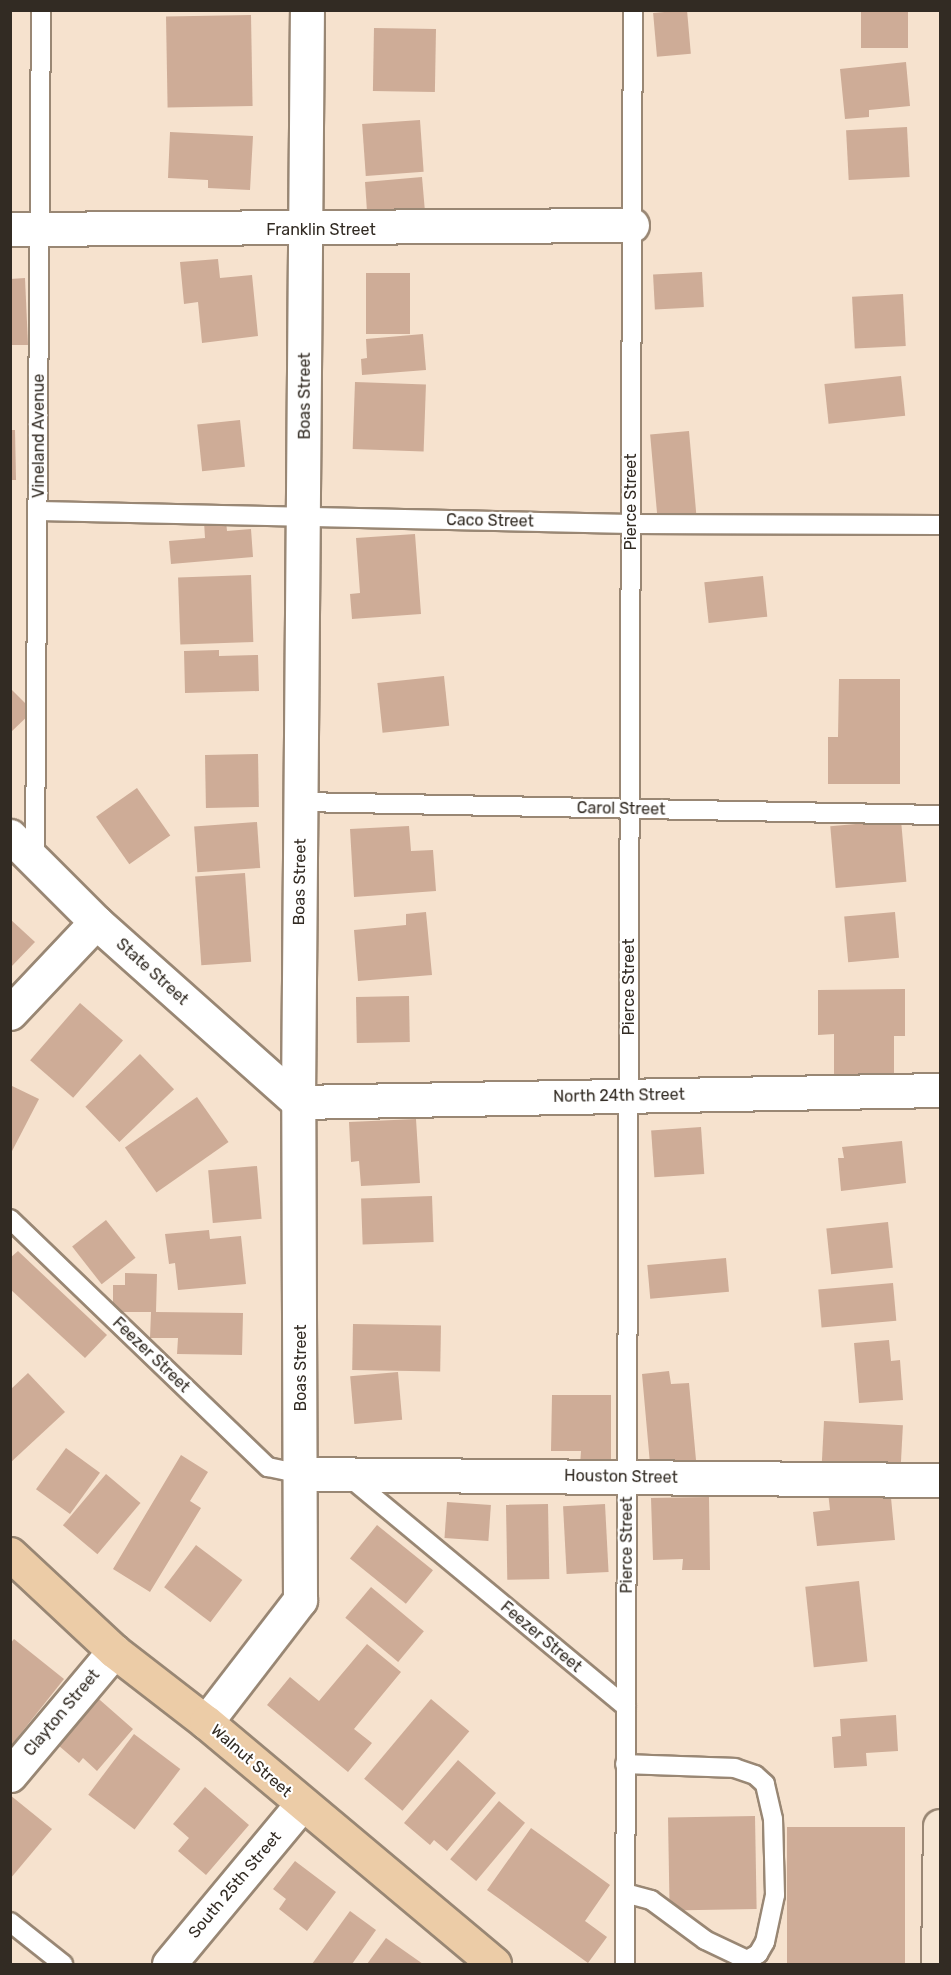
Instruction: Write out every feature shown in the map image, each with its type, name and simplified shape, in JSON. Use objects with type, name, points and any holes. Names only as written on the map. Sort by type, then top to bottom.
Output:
[{"type":"main road","name":"Walnut Street","points":[[11,1556],[114,1651],[206,1722],[301,1805],[494,1965]]},
{"type":"main road","points":[[939,1960],[940,1826]]},
{"type":"street","name":"Boas Street","points":[[206,1722],[300,1600],[298,1102],[307,10]]},
{"type":"street","name":"Franklin Street","points":[[25,229],[306,230],[632,225]]},
{"type":"street","name":"State Street","points":[[10,836],[96,922],[298,1102]]},
{"type":"street","points":[[10,1013],[96,922]]},
{"type":"street","name":"North 24th Street","points":[[298,1102],[940,1090]]},
{"type":"street","name":"Houston Street","points":[[301,1474],[940,1480]]},
{"type":"street","name":"Clayton Street","points":[[10,1775],[114,1651]]},
{"type":"street","name":"South 25th Street","points":[[169,1965],[301,1805]]},
{"type":"lane","name":"Vineland Avenue","points":[[35,861],[39,511],[25,229],[41,10]]},
{"type":"lane","name":"Pierce Street","points":[[625,1965],[633,10]]},
{"type":"lane","name":"Caco Street","points":[[39,511],[631,524],[940,525]]},
{"type":"lane","name":"Carol Street","points":[[301,802],[940,815]]},
{"type":"lane","name":"Feezer Street","points":[[10,1219],[268,1467],[301,1474]]},
{"type":"lane","name":"Feezer Street","points":[[346,1474],[626,1707]]},
{"type":"lane","points":[[625,1893],[651,1900],[705,1940],[747,1960],[758,1954],[765,1942],[775,1895],[774,1819],[765,1784],[755,1775],[735,1768],[626,1764]]},
{"type":"lane","points":[[10,1922],[63,1965]]},
{"type":"building","points":[[687,10],[691,54],[657,57],[653,13]]},
{"type":"building","points":[[861,10],[908,10],[908,48],[861,48]]},
{"type":"building","points":[[251,15],[253,106],[168,107],[166,16]]},
{"type":"building","points":[[374,28],[436,29],[435,92],[373,91]]},
{"type":"building","points":[[906,62],[910,106],[869,110],[869,117],[845,119],[840,69]]},
{"type":"building","points":[[420,120],[424,172],[366,176],[362,124]]},
{"type":"building","points":[[907,127],[910,177],[849,180],[846,130]]},
{"type":"building","points":[[170,132],[253,136],[250,190],[208,188],[208,180],[168,178]]},
{"type":"building","points":[[422,177],[425,212],[368,226],[365,182]]},
{"type":"building","points":[[218,259],[220,278],[252,275],[258,336],[202,343],[198,302],[184,304],[180,262]]},
{"type":"building","points":[[702,272],[704,307],[655,310],[653,275]]},
{"type":"building","points":[[366,273],[410,273],[410,334],[366,334]]},
{"type":"building","points":[[25,278],[28,345],[10,345],[10,279]]},
{"type":"building","points":[[903,294],[906,346],[855,349],[852,297]]},
{"type":"building","points":[[423,334],[426,370],[362,375],[361,359],[367,358],[366,339]]},
{"type":"building","points":[[901,376],[905,416],[829,424],[824,384]]},
{"type":"building","points":[[355,382],[426,384],[424,451],[353,449]]},
{"type":"building","points":[[240,420],[245,467],[202,471],[197,424]]},
{"type":"building","points":[[10,430],[15,430],[16,480],[10,480]]},
{"type":"building","points":[[689,431],[697,519],[658,522],[650,434]]},
{"type":"building","points":[[226,520],[227,531],[251,529],[253,557],[171,564],[169,541],[205,538],[204,522]]},
{"type":"building","points":[[415,534],[421,614],[352,619],[350,594],[360,593],[356,538]]},
{"type":"building","points":[[251,575],[253,642],[180,645],[178,578]]},
{"type":"building","points":[[763,576],[767,617],[709,623],[704,582]]},
{"type":"building","points":[[219,650],[219,656],[258,655],[259,691],[185,693],[184,651]]},
{"type":"building","points":[[444,676],[449,726],[383,733],[377,683]]},
{"type":"building","points":[[839,679],[900,679],[900,784],[828,784],[828,737],[838,737]]},
{"type":"building","points":[[10,688],[33,711],[10,733]]},
{"type":"building","points":[[258,754],[259,807],[206,808],[205,755]]},
{"type":"building","points":[[137,788],[170,836],[129,864],[96,817]]},
{"type":"building","points":[[901,820],[906,882],[836,888],[830,826]]},
{"type":"building","points":[[257,822],[260,868],[197,872],[194,826]]},
{"type":"building","points":[[409,826],[411,851],[433,850],[436,891],[354,897],[350,829]]},
{"type":"building","points":[[245,873],[251,962],[201,965],[195,876]]},
{"type":"building","points":[[426,912],[432,975],[358,981],[354,930],[406,925],[406,914]]},
{"type":"building","points":[[895,912],[899,958],[848,962],[844,916]]},
{"type":"building","points":[[10,919],[35,942],[10,968]]},
{"type":"building","points":[[905,989],[905,1036],[894,1036],[894,1085],[834,1085],[834,1034],[818,1035],[818,990]]},
{"type":"building","points":[[409,996],[410,1042],[357,1043],[356,997]]},
{"type":"building","points":[[80,1003],[123,1040],[73,1098],[30,1060]]},
{"type":"building","points":[[140,1054],[174,1089],[119,1142],[85,1107]]},
{"type":"building","points":[[10,1085],[39,1099],[10,1155]]},
{"type":"building","points":[[197,1097],[229,1142],[156,1193],[125,1147]]},
{"type":"building","points":[[416,1119],[420,1183],[361,1186],[359,1161],[351,1162],[349,1122]]},
{"type":"building","points":[[701,1127],[704,1174],[654,1177],[651,1130]]},
{"type":"building","points":[[902,1141],[906,1183],[841,1191],[838,1158],[844,1158],[842,1147]]},
{"type":"building","points":[[257,1166],[262,1219],[213,1223],[208,1170]]},
{"type":"building","points":[[432,1196],[434,1242],[363,1244],[361,1198]]},
{"type":"building","points":[[106,1220],[136,1258],[102,1284],[72,1246]]},
{"type":"building","points":[[888,1222],[893,1268],[831,1274],[826,1228]]},
{"type":"building","points":[[209,1230],[210,1239],[241,1236],[246,1284],[178,1290],[175,1263],[169,1264],[165,1234]]},
{"type":"building","points":[[18,1251],[107,1335],[85,1358],[10,1289],[10,1258]]},
{"type":"building","points":[[726,1258],[729,1292],[650,1299],[647,1265]]},
{"type":"building","points":[[125,1273],[157,1274],[156,1312],[243,1313],[242,1355],[177,1354],[178,1338],[150,1338],[151,1312],[113,1312],[113,1285],[125,1285]]},
{"type":"building","points":[[893,1283],[896,1321],[822,1327],[818,1290]]},
{"type":"building","points":[[353,1324],[441,1326],[440,1372],[352,1370]]},
{"type":"building","points":[[889,1340],[891,1361],[900,1360],[903,1400],[859,1403],[854,1343]]},
{"type":"building","points":[[669,1371],[671,1384],[689,1383],[696,1460],[650,1464],[642,1374]]},
{"type":"building","points":[[398,1372],[402,1420],[354,1424],[350,1376]]},
{"type":"building","points":[[28,1373],[65,1412],[10,1463],[10,1390]]},
{"type":"building","points":[[552,1395],[611,1395],[611,1465],[580,1465],[581,1451],[551,1451]]},
{"type":"building","points":[[824,1421],[903,1425],[901,1465],[822,1461]]},
{"type":"building","points":[[66,1448],[100,1473],[70,1514],[36,1489]]},
{"type":"building","points":[[181,1455],[208,1472],[190,1501],[201,1508],[150,1592],[113,1569]]},
{"type":"building","points":[[106,1474],[140,1503],[97,1554],[63,1525]]},
{"type":"building","points":[[890,1487],[895,1540],[817,1546],[813,1512],[830,1510],[828,1492]]},
{"type":"building","points":[[709,1497],[710,1570],[682,1570],[683,1559],[653,1560],[651,1498]]},
{"type":"building","points":[[447,1502],[491,1505],[488,1541],[444,1538]]},
{"type":"building","points":[[548,1504],[549,1579],[507,1580],[506,1505]]},
{"type":"building","points":[[605,1504],[609,1572],[567,1574],[563,1506]]},
{"type":"building","points":[[377,1525],[433,1570],[406,1604],[350,1558]]},
{"type":"building","points":[[196,1545],[242,1580],[210,1622],[164,1587]]},
{"type":"building","points":[[859,1581],[867,1662],[814,1667],[805,1587]]},
{"type":"building","points":[[371,1587],[424,1631],[398,1662],[345,1618]]},
{"type":"building","points":[[14,1639],[64,1679],[10,1747],[10,1644]]},
{"type":"building","points":[[367,1644],[401,1672],[354,1729],[372,1743],[348,1772],[267,1705],[290,1677],[319,1701]]},
{"type":"building","points":[[92,1693],[133,1729],[97,1771],[83,1758],[79,1763],[52,1740]]},
{"type":"building","points":[[431,1699],[469,1731],[402,1811],[364,1779]]},
{"type":"building","points":[[896,1715],[898,1751],[866,1753],[867,1766],[834,1768],[832,1737],[841,1736],[840,1719]]},
{"type":"building","points":[[134,1734],[180,1769],[135,1830],[88,1795]]},
{"type":"building","points":[[458,1760],[496,1793],[447,1851],[434,1840],[430,1845],[404,1823]]},
{"type":"building","points":[[205,1787],[249,1825],[206,1875],[178,1851],[189,1838],[173,1824]]},
{"type":"building","points":[[10,1795],[52,1829],[10,1879]]},
{"type":"building","points":[[499,1801],[525,1823],[476,1881],[450,1859]]},
{"type":"building","points":[[755,1816],[757,1909],[670,1911],[668,1818]]},
{"type":"building","points":[[787,1827],[905,1827],[905,1964],[787,1964]]},
{"type":"building","points":[[531,1828],[610,1885],[585,1921],[607,1937],[588,1963],[487,1890]]},
{"type":"building","points":[[295,1861],[336,1892],[307,1931],[279,1909],[286,1899],[273,1889]]},
{"type":"building","points":[[350,1911],[376,1930],[352,1964],[312,1964]]},
{"type":"building","points":[[386,1938],[423,1964],[367,1964]]}]
